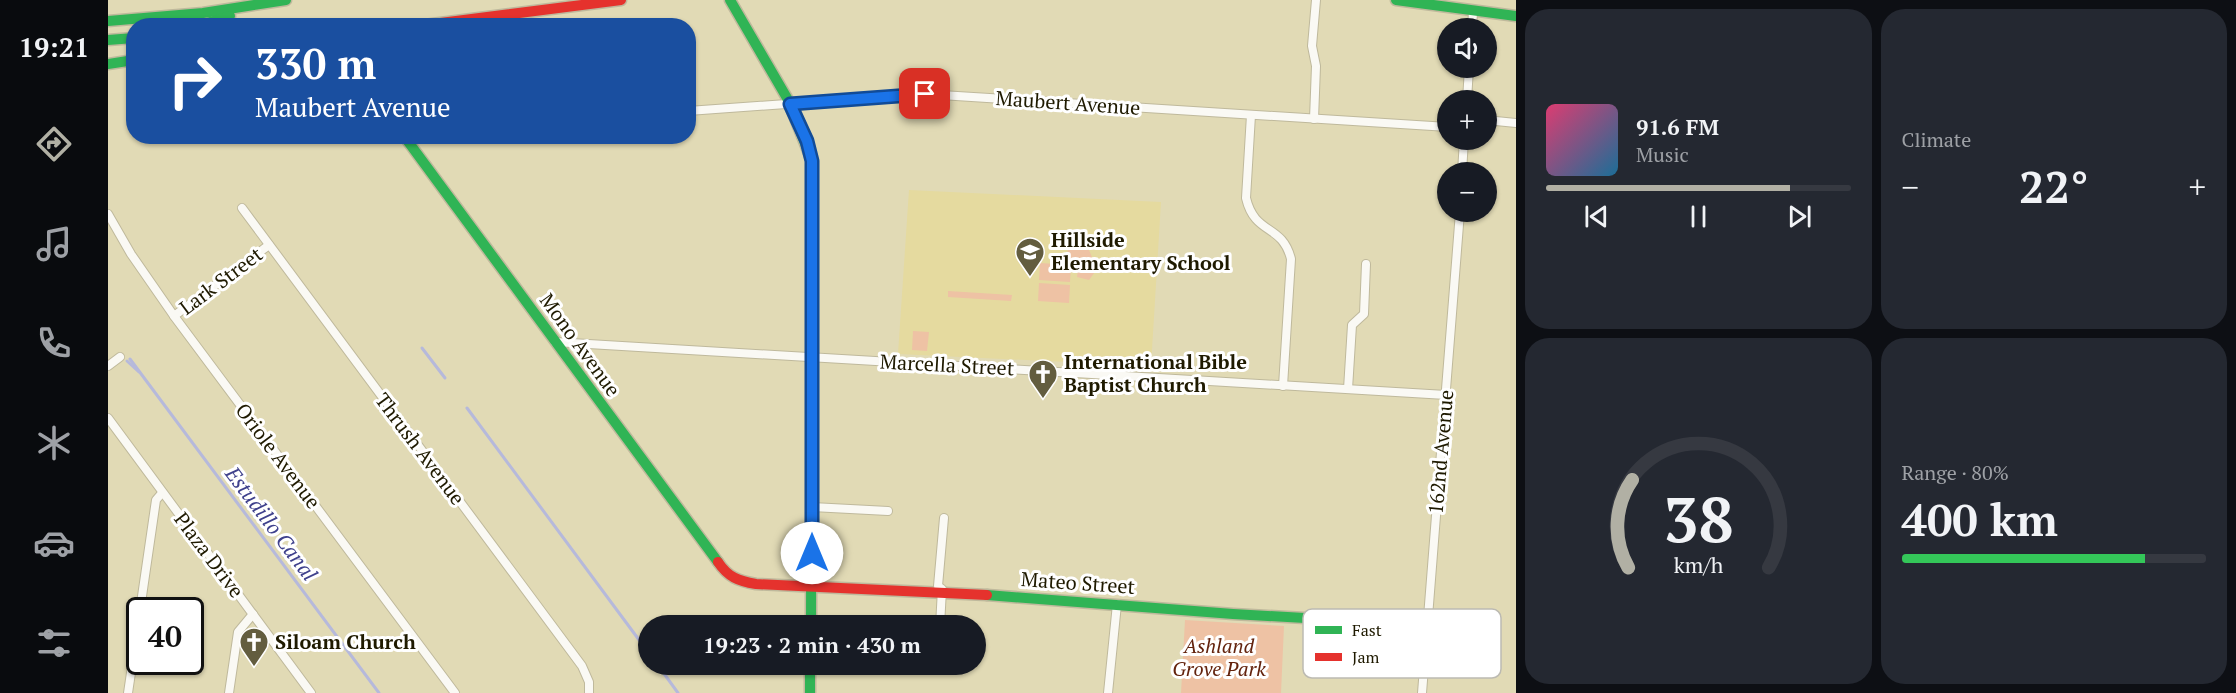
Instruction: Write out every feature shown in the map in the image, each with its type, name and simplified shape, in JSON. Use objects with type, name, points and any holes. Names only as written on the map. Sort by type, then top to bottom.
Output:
[{"type":"main road","points":[[144,18],[192,14],[283,0]]},
{"type":"main road","points":[[223,18],[283,0]]},
{"type":"main road","points":[[480,18],[621,0]]},
{"type":"main road","points":[[730,0],[790,104],[807,141],[812,161],[811,615]]},
{"type":"main road","points":[[1396,0],[1516,16]]},
{"type":"main road","points":[[108,21],[126,20]]},
{"type":"main road","points":[[108,40],[126,39]]},
{"type":"main road","points":[[108,64],[126,61]]},
{"type":"main road","name":"Mono Avenue","points":[[410,144],[727,575]]},
{"type":"main road","name":"Mateo Street","points":[[727,575],[742,582],[942,591],[1303,617]]},
{"type":"main road","points":[[810,675],[810,693]]},
{"type":"street","points":[[1314,118],[1317,66],[1312,46],[1316,0]]},
{"type":"street","points":[[1473,12],[1473,18]]},
{"type":"street","name":"Maubert Avenue","points":[[696,110],[925,94],[1437,126]]},
{"type":"street","points":[[1251,115],[1246,198],[1249,212],[1256,222],[1281,238],[1291,260],[1283,386]]},
{"type":"street","points":[[1497,121],[1516,123]]},
{"type":"street","name":"Thrush Avenue","points":[[242,208],[582,666],[589,682],[589,693]]},
{"type":"street","name":"Oriole Avenue","points":[[108,214],[131,254],[174,316],[455,693]]},
{"type":"street","name":"162nd Avenue","points":[[1428,609],[1459,222]]},
{"type":"street","name":"Lark Street","points":[[174,316],[269,245]]},
{"type":"street","points":[[1348,389],[1352,325],[1364,314],[1366,264]]},
{"type":"street","name":"Marcella Street","points":[[555,342],[1446,395]]},
{"type":"street","points":[[108,366],[120,357]]},
{"type":"street","name":"Plaza Drive","points":[[108,418],[311,693]]},
{"type":"street","points":[[142,597],[156,500],[162,493]]},
{"type":"street","points":[[812,507],[888,511]]},
{"type":"street","points":[[941,615],[942,591],[938,586],[944,518]]},
{"type":"street","points":[[1108,693],[1117,604]]},
{"type":"street","points":[[229,693],[238,632],[253,614]]},
{"type":"street","points":[[128,693],[131,675]]},
{"type":"street","name":"162nd Avenue","points":[[1422,693],[1423,678]]},
{"type":"shaded area","name":"Hillside Elementary School","points":[[909,190],[1161,202],[1151,366],[898,354]]},
{"type":"green space","points":[[1086,243],[1097,269],[1089,280],[1077,277],[1079,262],[1067,258],[1068,247]]},
{"type":"green space","points":[[1040,263],[1071,265],[1070,282],[1039,280]]},
{"type":"green space","points":[[1039,283],[1070,285],[1069,303],[1038,301]]},
{"type":"green space","points":[[948,291],[1012,295],[1011,301],[948,297]]},
{"type":"green space","points":[[913,331],[929,332],[927,351],[912,350]]},
{"type":"green space","name":"Ashland Grove Park","points":[[1185,620],[1284,626],[1281,693],[1181,693]]},
{"type":"waterway","points":[[422,348],[445,378]]},
{"type":"waterway","name":"Estudillo Canal","points":[[130,359],[379,693]]},
{"type":"waterway","name":"Estudillo Canal","points":[[127,361],[139,372]]},
{"type":"waterway","points":[[467,408],[638,639]]},
{"type":"waterway","points":[[665,675],[678,693]]},
{"type":"traffic: fast","points":[[144,18],[203,13],[286,0]]},
{"type":"traffic: fast","points":[[730,0],[787,98],[812,161],[811,615]]},
{"type":"traffic: fast","points":[[1396,0],[1516,16]]},
{"type":"traffic: fast","points":[[223,18],[230,16]]},
{"type":"traffic: fast","points":[[108,21],[126,19]]},
{"type":"traffic: fast","points":[[108,40],[126,39]]},
{"type":"traffic: fast","points":[[108,64],[126,61]]},
{"type":"traffic: fast","points":[[410,144],[718,562]]},
{"type":"traffic: fast","points":[[987,595],[1303,618]]},
{"type":"traffic: fast","points":[[810,675],[810,693]]},
{"type":"traffic: jam","points":[[480,18],[621,0]]},
{"type":"traffic: jam","points":[[718,562],[734,578],[756,584],[987,595]]},
{"type":"place","name":"Hillside Elementary School","points":[[1030,278]]},
{"type":"place","name":"International Bible Baptist Church","points":[[1043,400]]},
{"type":"place","name":"Siloam Church","points":[[254,668]]},
{"type":"route","points":[[812,553],[812,161],[807,141],[790,104],[925,94]]}]
